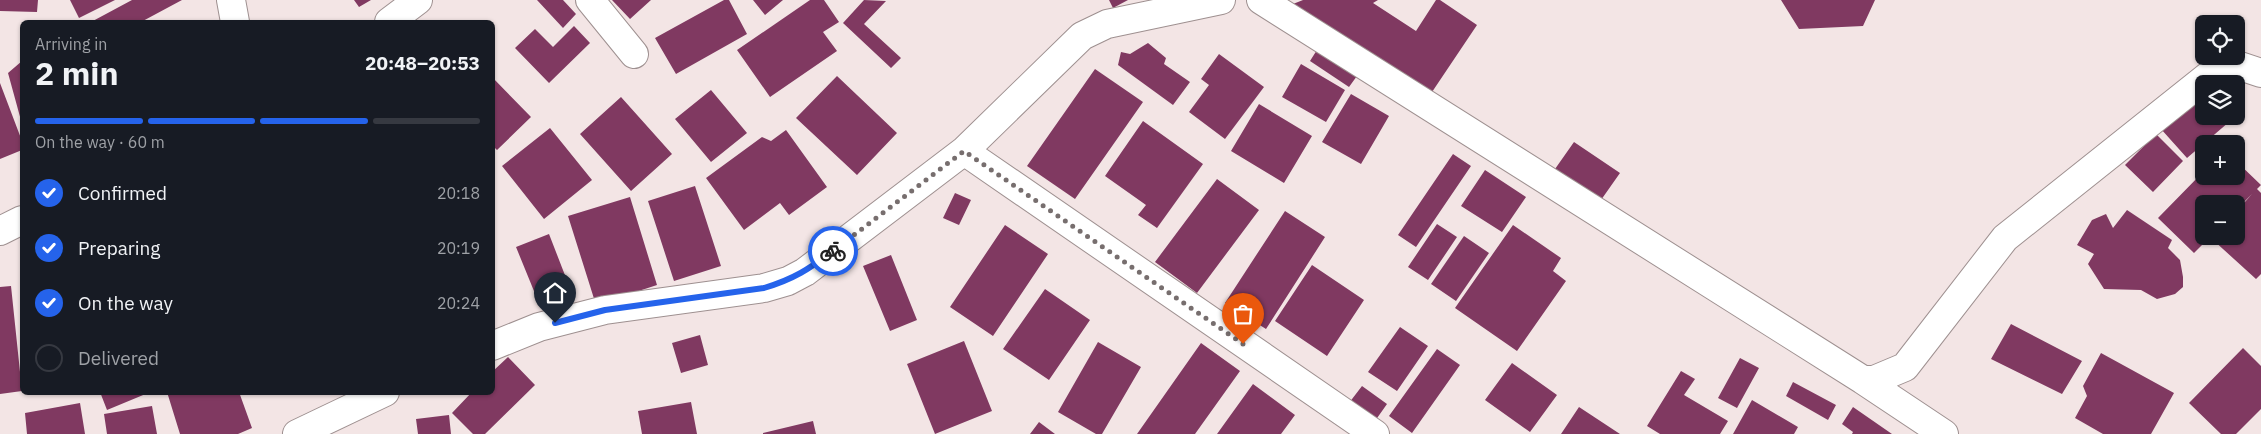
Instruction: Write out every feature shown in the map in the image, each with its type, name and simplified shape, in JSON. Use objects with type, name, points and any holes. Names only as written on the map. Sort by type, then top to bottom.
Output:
[{"type":"street","points":[[231,0],[235,20]]},
{"type":"street","points":[[392,20],[418,0]]},
{"type":"street","points":[[590,0],[634,54]]},
{"type":"street","points":[[495,345],[539,327],[605,310],[764,288],[788,281],[805,272],[964,151],[1082,36],[1095,28],[1107,24],[1221,0]]},
{"type":"street","points":[[1261,0],[1863,380],[1944,434]]},
{"type":"street","points":[[1863,380],[1874,380],[1905,367],[2005,238],[2222,65],[2231,63],[2261,73]]},
{"type":"street","points":[[964,151],[1375,434]]},
{"type":"street","points":[[0,231],[20,221]]},
{"type":"street","points":[[297,434],[334,425],[380,395]]},
{"type":"building","points":[[0,0],[38,0],[37,12],[0,11]]},
{"type":"building","points":[[70,0],[115,0],[79,18]]},
{"type":"building","points":[[132,0],[182,0],[145,20],[95,20]]},
{"type":"building","points":[[354,0],[371,0],[359,7]]},
{"type":"building","points":[[537,0],[563,0],[576,14],[563,28]]},
{"type":"building","points":[[612,0],[651,0],[630,19]]},
{"type":"building","points":[[724,0],[729,0],[747,34],[676,74],[655,38]]},
{"type":"building","points":[[753,0],[783,0],[765,15]]},
{"type":"building","points":[[810,0],[824,0],[839,22],[823,32],[837,51],[770,97],[737,50]]},
{"type":"building","points":[[864,0],[886,1],[864,24],[901,58],[891,68],[843,23]]},
{"type":"building","points":[[1109,0],[1128,0],[1113,8]]},
{"type":"building","points":[[1303,0],[1378,0],[1373,3],[1416,31],[1436,0],[1440,0],[1477,25],[1430,95],[1293,4]]},
{"type":"building","points":[[1781,0],[1875,0],[1863,26],[1799,29]]},
{"type":"building","points":[[574,26],[590,43],[549,83],[515,48],[535,29],[553,47]]},
{"type":"building","points":[[1322,42],[1362,69],[1349,87],[1310,61]]},
{"type":"building","points":[[1148,43],[1166,58],[1164,64],[1190,82],[1173,105],[1118,65],[1121,52],[1130,54]]},
{"type":"building","points":[[1219,54],[1264,87],[1225,139],[1189,112],[1209,85],[1201,79]]},
{"type":"building","points":[[20,63],[20,117],[8,73]]},
{"type":"building","points":[[1301,64],[1345,90],[1326,122],[1282,97]]},
{"type":"building","points":[[1095,69],[1143,102],[1075,199],[1027,166]]},
{"type":"building","points":[[837,76],[897,133],[857,175],[796,118]]},
{"type":"building","points":[[495,80],[531,117],[497,150],[495,148]]},
{"type":"building","points":[[0,83],[20,136],[20,151],[0,159]]},
{"type":"building","points":[[711,90],[747,133],[711,162],[675,119]]},
{"type":"building","points":[[1351,94],[1389,116],[1361,164],[1322,142]]},
{"type":"building","points":[[621,97],[672,154],[631,191],[580,134]]},
{"type":"building","points":[[2195,101],[2195,125],[2226,125],[2214,135],[2195,135],[2195,151],[2187,158],[2161,129]]},
{"type":"building","points":[[1259,104],[1312,136],[1284,183],[1231,151]]},
{"type":"building","points":[[1143,121],[1203,164],[1157,228],[1138,215],[1146,205],[1105,176]]},
{"type":"building","points":[[550,128],[592,180],[544,219],[502,166]]},
{"type":"building","points":[[786,130],[827,187],[789,215],[780,203],[744,230],[706,178],[762,137],[771,141]]},
{"type":"building","points":[[2156,134],[2183,161],[2153,192],[2125,165]]},
{"type":"building","points":[[1574,142],[1620,173],[1601,200],[1555,169]]},
{"type":"building","points":[[1453,154],[1471,166],[1416,247],[1398,235]]},
{"type":"building","points":[[1485,170],[1526,197],[1502,232],[1461,206]]},
{"type":"building","points":[[2245,170],[2261,185],[2257,189],[2261,193],[2261,274],[2256,279],[2219,245],[2245,245],[2245,202],[2252,194],[2245,201],[2245,195],[2195,195],[2195,245],[2202,245],[2194,253],[2158,218],[2195,180],[2195,185],[2245,185]]},
{"type":"building","points":[[1217,179],[1259,210],[1197,293],[1155,262]]},
{"type":"building","points":[[695,186],[721,266],[674,281],[648,201]]},
{"type":"building","points":[[955,193],[971,200],[959,225],[943,218]]},
{"type":"building","points":[[630,197],[657,285],[596,305],[568,216]]},
{"type":"building","points":[[2127,210],[2172,240],[2168,248],[2180,260],[2183,277],[2183,287],[2175,294],[2157,299],[2141,290],[2104,289],[2088,264],[2094,254],[2077,245],[2092,220],[2106,214],[2113,228]]},
{"type":"building","points":[[1285,211],[1325,237],[1266,329],[1225,303]]},
{"type":"building","points":[[1437,224],[1457,237],[1428,280],[1408,267]]},
{"type":"building","points":[[1005,225],[1048,254],[993,336],[950,307]]},
{"type":"building","points":[[1513,225],[1561,258],[1553,271],[1566,281],[1517,351],[1455,308]]},
{"type":"building","points":[[549,234],[568,283],[536,296],[516,247]]},
{"type":"building","points":[[1464,236],[1489,253],[1456,301],[1431,284]]},
{"type":"building","points":[[891,255],[917,320],[890,331],[863,266]]},
{"type":"building","points":[[1312,265],[1364,300],[1327,356],[1275,321]]},
{"type":"building","points":[[11,286],[20,372],[20,391],[0,394],[0,287]]},
{"type":"building","points":[[1045,289],[1090,320],[1049,380],[1003,349]]},
{"type":"building","points":[[2011,324],[2082,361],[2062,394],[1991,359]]},
{"type":"building","points":[[1400,327],[1428,346],[1397,391],[1368,372]]},
{"type":"building","points":[[700,335],[708,365],[681,373],[672,343]]},
{"type":"building","points":[[964,341],[992,411],[935,434],[907,364]]},
{"type":"building","points":[[1098,342],[1141,367],[1102,434],[1096,434],[1058,412]]},
{"type":"building","points":[[1201,343],[1240,371],[1195,434],[1137,434]]},
{"type":"building","points":[[2243,348],[2261,366],[2261,409],[2236,434],[2221,434],[2189,403]]},
{"type":"building","points":[[1437,349],[1460,365],[1412,433],[1389,416]]},
{"type":"building","points":[[2101,353],[2174,393],[2151,434],[2103,434],[2075,418],[2087,396],[2083,386]]},
{"type":"building","points":[[508,357],[535,385],[485,434],[473,434],[452,413],[469,395],[495,395],[495,369]]},
{"type":"building","points":[[1740,358],[1759,368],[1737,408],[1718,398]]},
{"type":"building","points":[[1512,363],[1557,395],[1530,432],[1485,400]]},
{"type":"building","points":[[1681,371],[1695,379],[1684,395],[1728,421],[1720,434],[1660,434],[1647,426]]},
{"type":"building","points":[[1793,382],[1836,405],[1828,420],[1786,396]]},
{"type":"building","points":[[1253,384],[1295,415],[1281,434],[1217,434]]},
{"type":"building","points":[[1362,386],[1387,404],[1375,421],[1349,403]]},
{"type":"building","points":[[101,395],[143,395],[107,410]]},
{"type":"building","points":[[168,395],[240,395],[252,428],[238,434],[180,434]]},
{"type":"building","points":[[1752,400],[1798,427],[1794,434],[1733,434]]},
{"type":"building","points":[[691,402],[697,434],[642,434],[638,411]]},
{"type":"building","points":[[80,403],[85,434],[27,434],[25,413]]},
{"type":"building","points":[[152,406],[157,434],[107,434],[104,414]]},
{"type":"building","points":[[1579,407],[1620,434],[1561,434]]},
{"type":"building","points":[[1853,407],[1892,434],[1852,434],[1853,432],[1842,424]]},
{"type":"building","points":[[449,415],[451,434],[418,434],[416,419]]},
{"type":"building","points":[[813,421],[816,434],[763,434],[763,433]]},
{"type":"building","points":[[1039,422],[1055,434],[1030,434]]},
{"type":"way so far","points":[[833,251],[964,151],[1243,344]]},
{"type":"route","points":[[555,323],[605,310],[764,288],[788,281],[805,272],[833,251]]}]
